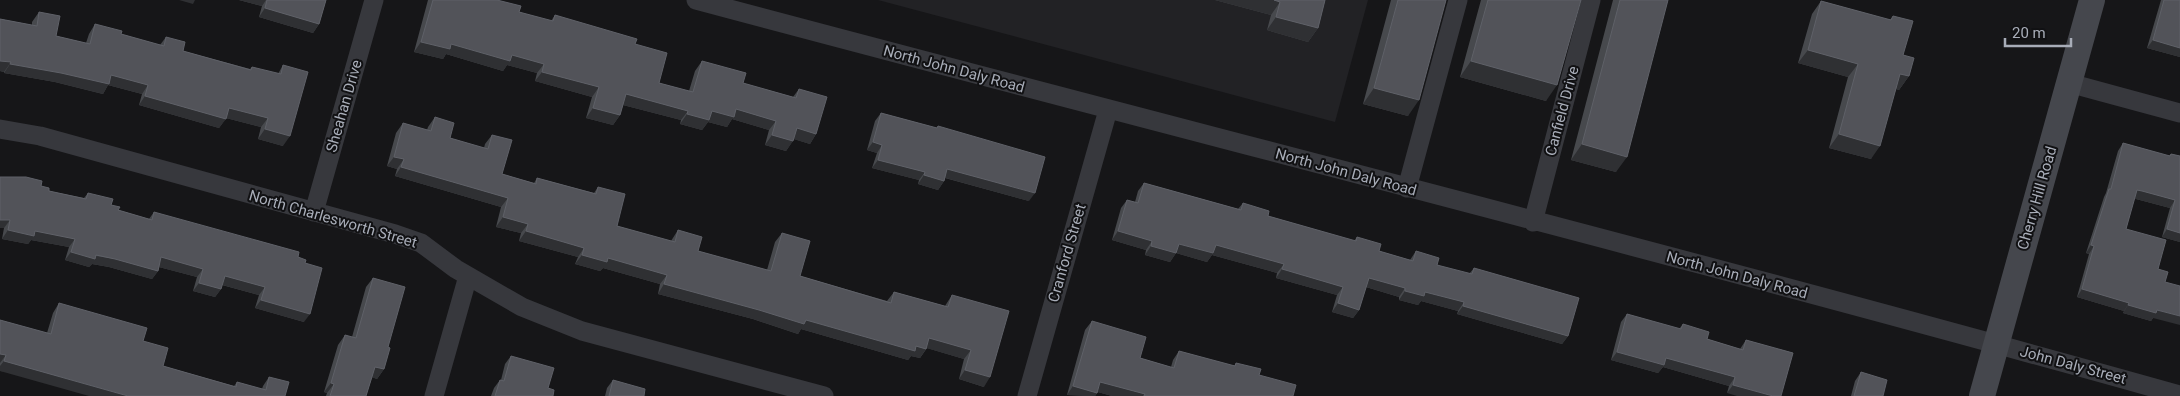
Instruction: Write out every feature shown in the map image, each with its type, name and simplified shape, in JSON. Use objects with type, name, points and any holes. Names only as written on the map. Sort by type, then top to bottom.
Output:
[{"type":"main road","name":"Cherry Hill Road","points":[[1982,396],[2092,0]]},
{"type":"street","name":"Sheahan Drive","points":[[314,212],[374,0]]},
{"type":"street","name":"North John Daly Road","points":[[696,0],[1995,345]]},
{"type":"street","points":[[1407,188],[1458,0]]},
{"type":"street","name":"Canfield Drive","points":[[1533,222],[1591,0]]},
{"type":"street","points":[[2069,83],[2180,113]]},
{"type":"street","name":"Cranford Street","points":[[1027,396],[1108,110]]},
{"type":"street","name":"North Charlesworth Street","points":[[0,128],[40,136],[395,234],[421,244],[468,276],[522,307],[582,331],[824,396]]},
{"type":"street","points":[[434,396],[468,276]]},
{"type":"street","name":"John Daly Street","points":[[1995,345],[2180,395]]},
{"type":"shaded area","points":[[878,0],[1368,0],[1335,122]]},
{"type":"building","points":[[267,0],[326,0],[319,24],[265,8]]},
{"type":"building","points":[[433,0],[497,0],[521,6],[519,12],[553,21],[555,15],[637,39],[635,44],[667,53],[659,83],[693,92],[702,61],[746,73],[743,83],[796,98],[799,89],[827,97],[816,134],[797,128],[793,141],[772,135],[776,121],[736,109],[734,117],[712,111],[709,120],[687,114],[688,111],[626,94],[620,115],[593,108],[599,87],[542,72],[544,64],[512,55],[510,61],[451,44],[450,49],[421,42]]},
{"type":"building","points":[[1274,0],[1325,0],[1318,28],[1276,17],[1280,2]]},
{"type":"building","points":[[1398,0],[1446,0],[1419,100],[1374,88]]},
{"type":"building","points":[[1488,0],[1581,0],[1557,85],[1471,61]]},
{"type":"building","points":[[1620,0],[1668,0],[1627,157],[1582,144]]},
{"type":"building","points":[[2164,0],[2180,0],[2180,48],[2153,40]]},
{"type":"building","points":[[1821,1],[1891,20],[1893,16],[1913,21],[1903,55],[1914,58],[1909,76],[1900,74],[1880,146],[1839,134],[1858,64],[1808,50]]},
{"type":"building","points":[[39,12],[60,16],[56,36],[90,44],[95,24],[122,31],[121,34],[164,46],[166,37],[185,42],[183,51],[251,70],[252,67],[281,74],[283,65],[308,72],[290,136],[265,129],[268,118],[229,108],[226,119],[145,96],[148,85],[111,75],[109,84],[0,61],[0,19],[37,26]]},
{"type":"building","points":[[881,113],[937,128],[938,126],[1045,157],[1035,193],[947,169],[944,181],[924,175],[925,172],[878,160],[882,145],[873,142]]},
{"type":"building","points":[[435,117],[454,123],[450,138],[488,149],[492,135],[512,140],[502,174],[536,184],[537,178],[596,194],[598,187],[625,194],[617,226],[675,242],[678,230],[702,237],[698,251],[771,271],[782,233],[810,241],[800,276],[891,303],[894,292],[948,307],[952,295],[1009,311],[990,377],[965,370],[971,350],[929,338],[926,349],[916,346],[915,351],[806,320],[804,324],[664,284],[667,275],[608,258],[607,262],[582,255],[584,248],[526,231],[528,224],[503,217],[508,198],[401,167],[404,159],[394,157],[403,123],[431,131]]},
{"type":"building","points":[[2123,143],[2170,156],[2171,154],[2180,156],[2180,233],[2167,229],[2175,200],[2137,190],[2126,229],[2166,240],[2158,269],[2168,272],[2165,282],[2180,286],[2180,316],[2157,310],[2156,313],[2082,289],[2094,246],[2091,245],[2109,189],[2111,189]]},
{"type":"building","points":[[0,177],[26,177],[42,181],[41,186],[49,188],[49,191],[86,199],[88,193],[113,199],[111,205],[120,207],[118,210],[152,220],[154,212],[299,252],[298,257],[306,260],[305,263],[322,268],[310,314],[261,300],[265,287],[225,276],[221,289],[199,283],[203,269],[161,257],[158,271],[115,259],[96,255],[95,259],[71,252],[75,239],[35,231],[34,236],[8,230],[10,220],[0,220]]},
{"type":"building","points":[[1144,183],[1241,210],[1243,203],[1269,211],[1268,216],[1356,241],[1357,237],[1381,244],[1379,251],[1413,261],[1416,251],[1439,258],[1437,265],[1472,274],[1474,268],[1579,298],[1568,336],[1463,306],[1464,302],[1425,292],[1424,296],[1405,291],[1405,288],[1369,278],[1359,310],[1338,303],[1343,287],[1282,269],[1284,264],[1216,245],[1213,253],[1179,244],[1176,253],[1151,246],[1152,241],[1118,231],[1127,200],[1138,203]]},
{"type":"building","points":[[373,278],[405,287],[388,347],[390,348],[384,369],[375,367],[366,396],[330,396],[334,384],[331,383],[345,335],[356,338]]},
{"type":"building","points":[[59,303],[147,328],[143,341],[168,348],[163,366],[236,387],[237,382],[266,390],[269,377],[289,382],[285,396],[128,396],[4,361],[6,355],[0,354],[0,320],[51,334]]},
{"type":"building","points":[[1627,314],[1681,329],[1683,324],[1709,332],[1707,339],[1743,350],[1746,340],[1793,353],[1781,396],[1773,396],[1733,385],[1735,377],[1666,358],[1664,365],[1617,352]]},
{"type":"building","points":[[1092,321],[1146,337],[1140,358],[1174,368],[1179,351],[1235,366],[1236,363],[1261,369],[1259,375],[1296,385],[1293,396],[1144,396],[1145,394],[1100,382],[1097,393],[1073,386]]},
{"type":"building","points":[[511,356],[554,368],[548,388],[554,390],[553,396],[495,396],[500,380],[504,381]]},
{"type":"building","points":[[1861,372],[1887,380],[1883,396],[1854,396]]},
{"type":"building","points":[[613,380],[645,389],[644,396],[609,396]]}]
